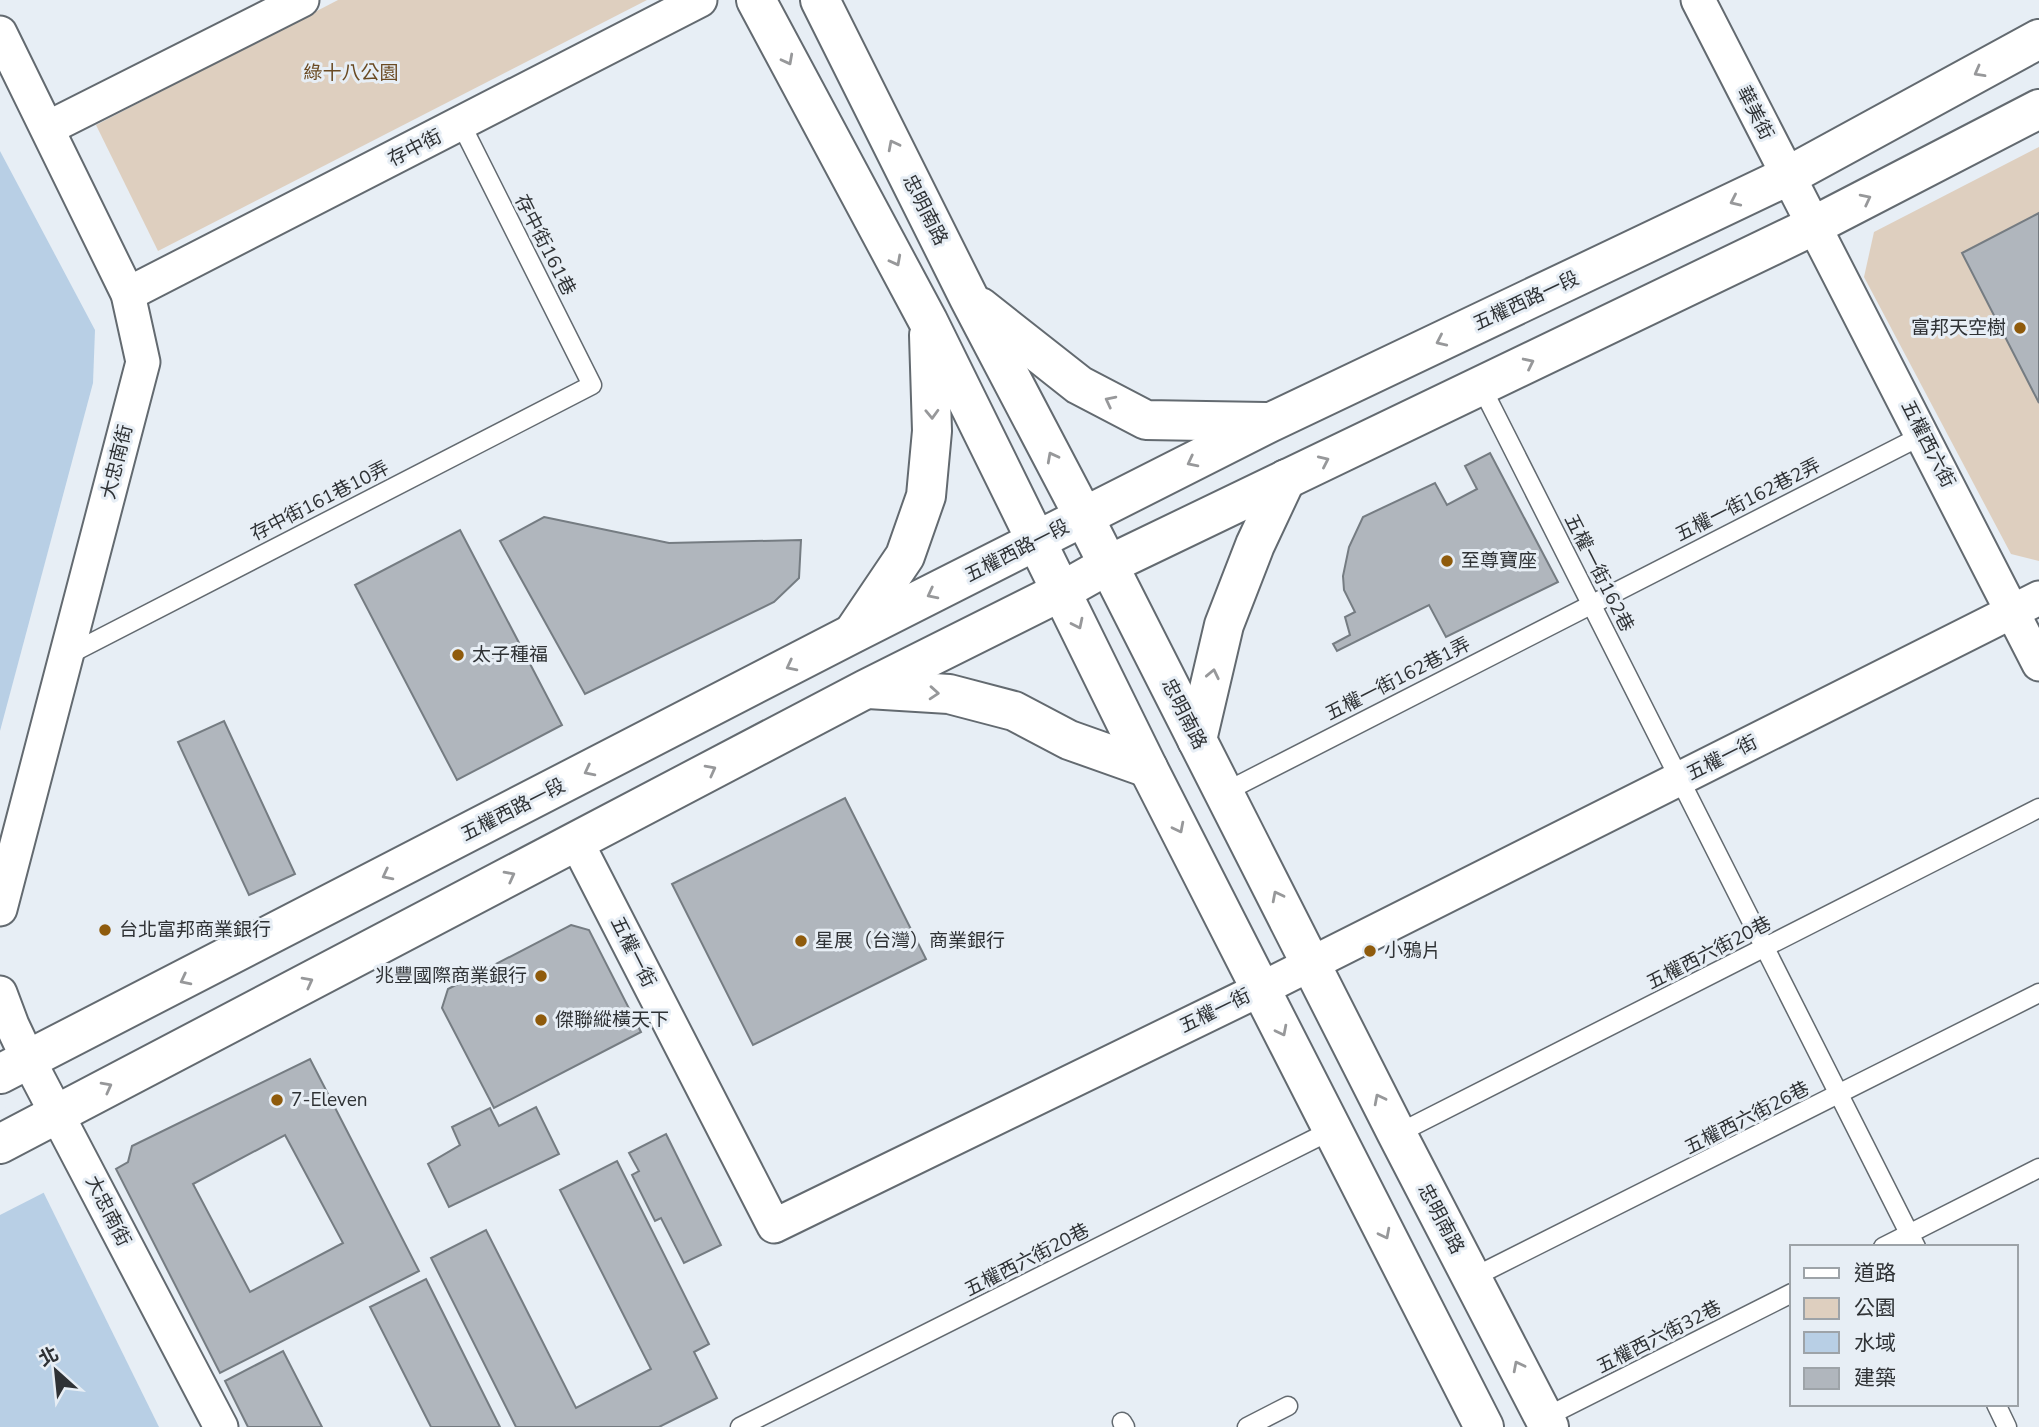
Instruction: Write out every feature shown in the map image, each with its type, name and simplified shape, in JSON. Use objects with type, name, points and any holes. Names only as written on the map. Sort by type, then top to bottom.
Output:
[{"type":"main road","points":[[756,0],[928,321],[1148,768],[1484,1427]]},
{"type":"main road","name":"忠明南路","points":[[820,0],[969,298],[1084,517],[1397,1134],[1547,1422]]},
{"type":"main road","name":"五權西路一段","points":[[15,1067],[852,634],[1271,422],[1787,176],[2039,39]]},
{"type":"main road","points":[[27,1129],[1108,565],[1813,226],[2039,109]]},
{"type":"main road","points":[[969,298],[1079,385],[1146,419],[1271,422]]},
{"type":"main road","points":[[852,634],[905,556],[926,496],[932,431],[928,321]]},
{"type":"main road","points":[[1197,740],[1224,625],[1255,545],[1286,479]]},
{"type":"main road","points":[[866,689],[949,694],[1014,711],[1069,740],[1148,768]]},
{"type":"street","points":[[48,128],[302,0]]},
{"type":"street","name":"存中街","points":[[128,294],[700,0]]},
{"type":"street","name":"華美街","points":[[1698,0],[1813,226]]},
{"type":"street","name":"大忠南街","points":[[0,33],[128,294],[143,362],[0,909]]},
{"type":"street","name":"五權西六街","points":[[1813,226],[1923,435],[2026,604],[2039,664]]},
{"type":"street","name":"五權一街","points":[[576,841],[774,1226],[1261,989],[2026,604]]},
{"type":"street","name":"大忠南街","points":[[0,993],[12,1025],[15,1067],[27,1129],[220,1427]]},
{"type":"lane","name":"存中街161巷","points":[[461,124],[592,385]]},
{"type":"lane","name":"存中街161巷10弄","points":[[68,655],[592,385]]},
{"type":"lane","name":"五權一街162巷","points":[[1481,386],[1913,1240]]},
{"type":"lane","name":"五權一街162巷2弄","points":[[1591,604],[1923,435]]},
{"type":"lane","name":"五權一街162巷1弄","points":[[1225,792],[1591,604]]},
{"type":"lane","name":"五權西六街20巷","points":[[1397,1134],[1766,949],[2039,808]]},
{"type":"lane","name":"五權西六街26巷","points":[[1472,1278],[2039,993]]},
{"type":"lane","name":"五權西六街20巷","points":[[740,1427],[767,1421],[1332,1130]]},
{"type":"lane","points":[[1892,1245],[1913,1240],[2039,1168]]},
{"type":"lane","name":"五權西六街32巷","points":[[1547,1422],[1790,1294]]},
{"type":"lane","points":[[1247,1427],[1289,1406]]},
{"type":"lane","points":[[1997,1406],[2007,1427]]},
{"type":"green space","name":"綠十八公園","points":[[338,0],[647,0],[158,251],[96,125]]},
{"type":"green space","points":[[2039,147],[2039,561],[2011,554],[1864,277],[1874,232]]},
{"type":"water","points":[[0,151],[95,330],[93,383],[0,731]]},
{"type":"water","points":[[0,1104],[159,1427],[0,1427]]},
{"type":"pier","points":[[0,1100],[47,1191],[0,1215]]},
{"type":"building","name":"富邦天空樹","points":[[2039,213],[2039,403],[1962,253]]},
{"type":"building","name":"至尊寶座","points":[[1490,453],[1558,582],[1446,637],[1429,605],[1337,651],[1333,644],[1350,635],[1345,617],[1355,612],[1344,590],[1343,576],[1349,547],[1363,517],[1435,483],[1447,505],[1477,489],[1465,466]]},
{"type":"building","points":[[544,517],[669,543],[801,540],[799,578],[774,602],[585,694],[500,541]]},
{"type":"building","name":"太子種福","points":[[460,530],[562,725],[457,780],[355,585]]},
{"type":"building","points":[[224,721],[295,874],[249,895],[178,742]]},
{"type":"building","points":[[845,798],[926,959],[753,1045],[672,884]]},
{"type":"building","name":"傑聯縱橫天下","points":[[571,925],[589,930],[641,1032],[494,1108],[442,1008],[448,989]]},
{"type":"building","points":[[310,1059],[419,1271],[220,1373],[116,1169],[128,1162],[132,1146]],"holes":[[[285,1135],[343,1243],[250,1292],[193,1184]]]},
{"type":"building","points":[[536,1107],[559,1154],[449,1207],[428,1164],[460,1145],[452,1127],[490,1108],[499,1126]]},
{"type":"building","points":[[666,1134],[721,1245],[684,1263],[661,1218],[655,1221],[632,1175],[639,1171],[629,1153]]},
{"type":"building","points":[[617,1161],[709,1344],[694,1352],[717,1398],[659,1427],[516,1427],[431,1258],[486,1230],[576,1408],[651,1369],[560,1190]]},
{"type":"building","points":[[426,1279],[500,1427],[431,1427],[370,1307]]},
{"type":"building","points":[[283,1351],[322,1427],[248,1427],[225,1381]]},
{"type":"place","name":"富邦天空樹","points":[[2020,328]]},
{"type":"place","name":"至尊寶座","points":[[1447,561]]},
{"type":"place","name":"太子種福","points":[[458,655]]},
{"type":"place","name":"台北富邦商業銀行","points":[[105,930]]},
{"type":"place","name":"星展（台灣）商業銀行","points":[[801,941]]},
{"type":"place","name":"小鴉片","points":[[1370,951]]},
{"type":"place","name":"兆豐國際商業銀行","points":[[541,976]]},
{"type":"place","name":"傑聯縱橫天下","points":[[541,1020]]},
{"type":"place","name":"7-Eleven","points":[[277,1100]]}]
